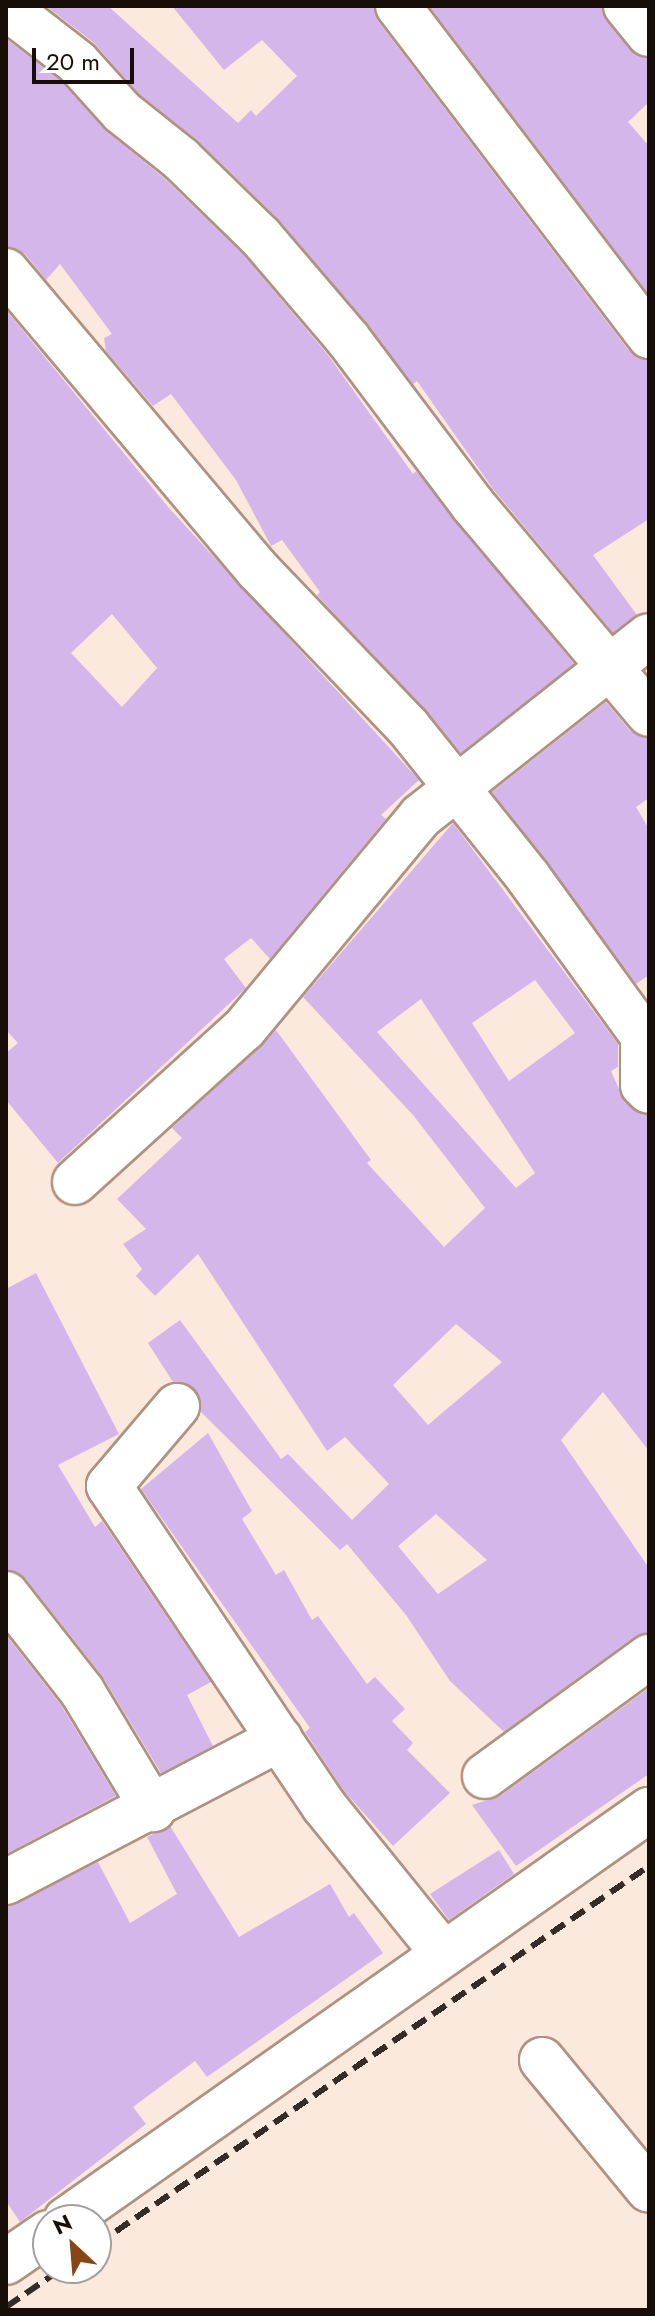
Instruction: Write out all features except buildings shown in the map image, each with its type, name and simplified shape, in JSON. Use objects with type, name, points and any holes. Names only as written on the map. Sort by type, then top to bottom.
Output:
[{"type":"street","points":[[398,6],[649,336]]},
{"type":"street","points":[[626,6],[649,34]]},
{"type":"street","points":[[6,7],[77,62],[122,112],[181,159],[260,236],[348,339],[473,505],[649,714]]},
{"type":"street","points":[[6,271],[258,570],[408,727],[456,788],[643,1036],[643,1085],[649,1091]]},
{"type":"street","points":[[75,1182],[244,1029],[421,816],[649,636]]},
{"type":"street","points":[[177,1406],[109,1486],[324,1806],[443,1953]]},
{"type":"street","points":[[6,1594],[82,1691],[153,1809]]},
{"type":"street","points":[[485,1776],[649,1657]]},
{"type":"street","points":[[6,1882],[153,1809],[280,1739]]},
{"type":"street","points":[[89,2204],[649,1810]]},
{"type":"street","points":[[542,2060],[649,2190]]},
{"type":"street","points":[[6,2262],[32,2244]]},
{"type":"railway","points":[[112,2234],[649,1866]]},
{"type":"railway","points":[[6,2307],[40,2284]]}]
